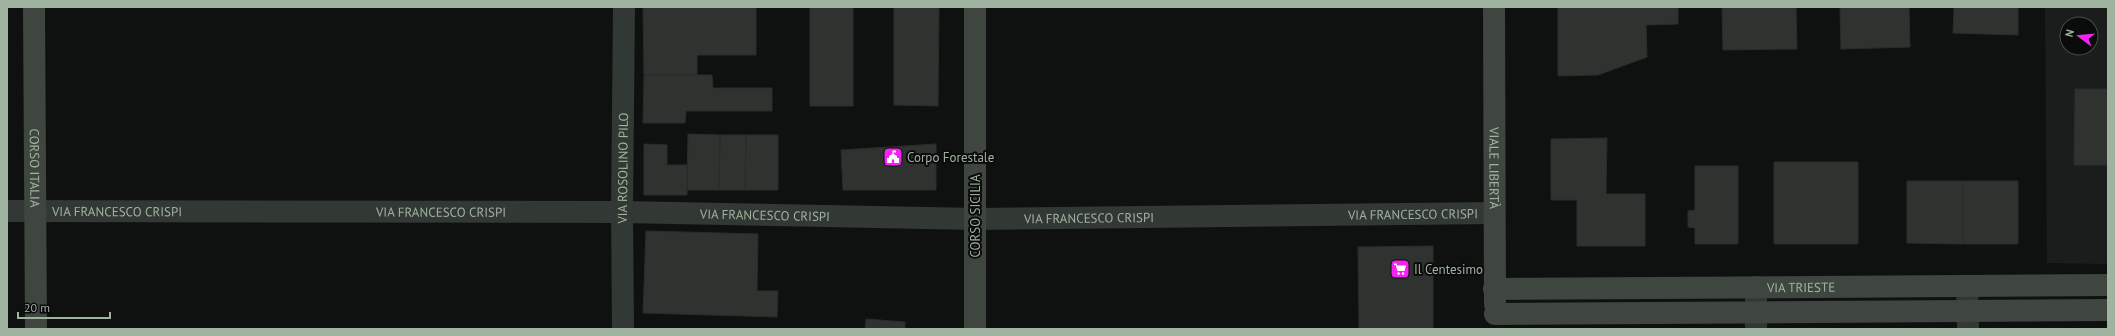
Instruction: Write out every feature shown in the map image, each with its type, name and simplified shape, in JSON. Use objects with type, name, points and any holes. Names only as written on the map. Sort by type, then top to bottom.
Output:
[{"type":"street","name":"CORSO ITALIA","points":[[34,7],[36,329]]},
{"type":"street","name":"VIA ROSOLINO PILO","points":[[623,329],[622,212],[624,7]]},
{"type":"street","name":"CORSO SICILIA","points":[[975,7],[975,329]]},
{"type":"street","name":"VIALE LIBERTÀ","points":[[1494,7],[1495,322]]},
{"type":"street","name":"VIA FRANCESCO CRISPI","points":[[7,211],[622,212],[976,219],[1494,213]]},
{"type":"street","name":"VIA TRIESTE","points":[[1494,289],[2108,285]]},
{"type":"street","points":[[1967,286],[1968,320]]},
{"type":"street","points":[[1756,287],[1756,321]]},
{"type":"street","name":"VIA TRIESTE","points":[[1495,322],[1968,320],[2108,310]]},
{"type":"shaded area","points":[[2045,7],[2108,7],[2108,264],[2047,263]]},
{"type":"building","points":[[643,7],[756,7],[756,55],[697,55],[697,75],[644,75]]},
{"type":"building","points":[[810,7],[853,7],[853,106],[810,106]]},
{"type":"building","points":[[894,7],[939,7],[938,106],[894,105]]},
{"type":"building","points":[[1558,7],[1678,7],[1678,24],[1646,25],[1647,57],[1598,75],[1558,76]]},
{"type":"building","points":[[1722,7],[1796,7],[1797,49],[1723,50]]},
{"type":"building","points":[[1840,7],[1909,7],[1910,47],[1841,49]]},
{"type":"building","points":[[1954,7],[2018,7],[2018,35],[1953,33]]},
{"type":"building","points":[[644,75],[712,75],[713,88],[772,88],[772,111],[686,111],[685,123],[643,123]]},
{"type":"building","points":[[2075,89],[2108,89],[2108,165],[2074,165]]},
{"type":"building","points":[[688,134],[720,135],[719,190],[687,190]]},
{"type":"building","points":[[720,135],[746,135],[745,190],[719,190]]},
{"type":"building","points":[[746,135],[778,135],[778,190],[745,190]]},
{"type":"building","points":[[1607,138],[1606,194],[1645,194],[1645,246],[1577,246],[1577,200],[1551,200],[1551,139]]},
{"type":"building","points":[[644,144],[667,145],[667,165],[687,165],[687,195],[644,195]]},
{"type":"building","points":[[936,144],[936,190],[843,190],[841,150]]},
{"type":"building","points":[[1774,162],[1858,162],[1858,244],[1774,244]]},
{"type":"building","points":[[1695,166],[1738,166],[1738,244],[1695,244],[1695,228],[1688,227],[1688,211],[1695,210]]},
{"type":"building","points":[[1907,181],[1963,181],[1963,244],[1907,243]]},
{"type":"building","points":[[1963,181],[2018,181],[2018,244],[1963,244]]},
{"type":"building","points":[[646,231],[758,234],[757,291],[778,291],[777,317],[643,313]]},
{"type":"building","points":[[1433,246],[1433,329],[1359,329],[1358,247]]},
{"type":"building","points":[[866,319],[905,322],[905,329],[865,329]]},
{"type":"place","name":"Corpo Forestale","points":[[893,157]]},
{"type":"place","name":"Il Centesimo","points":[[1400,269]]}]
